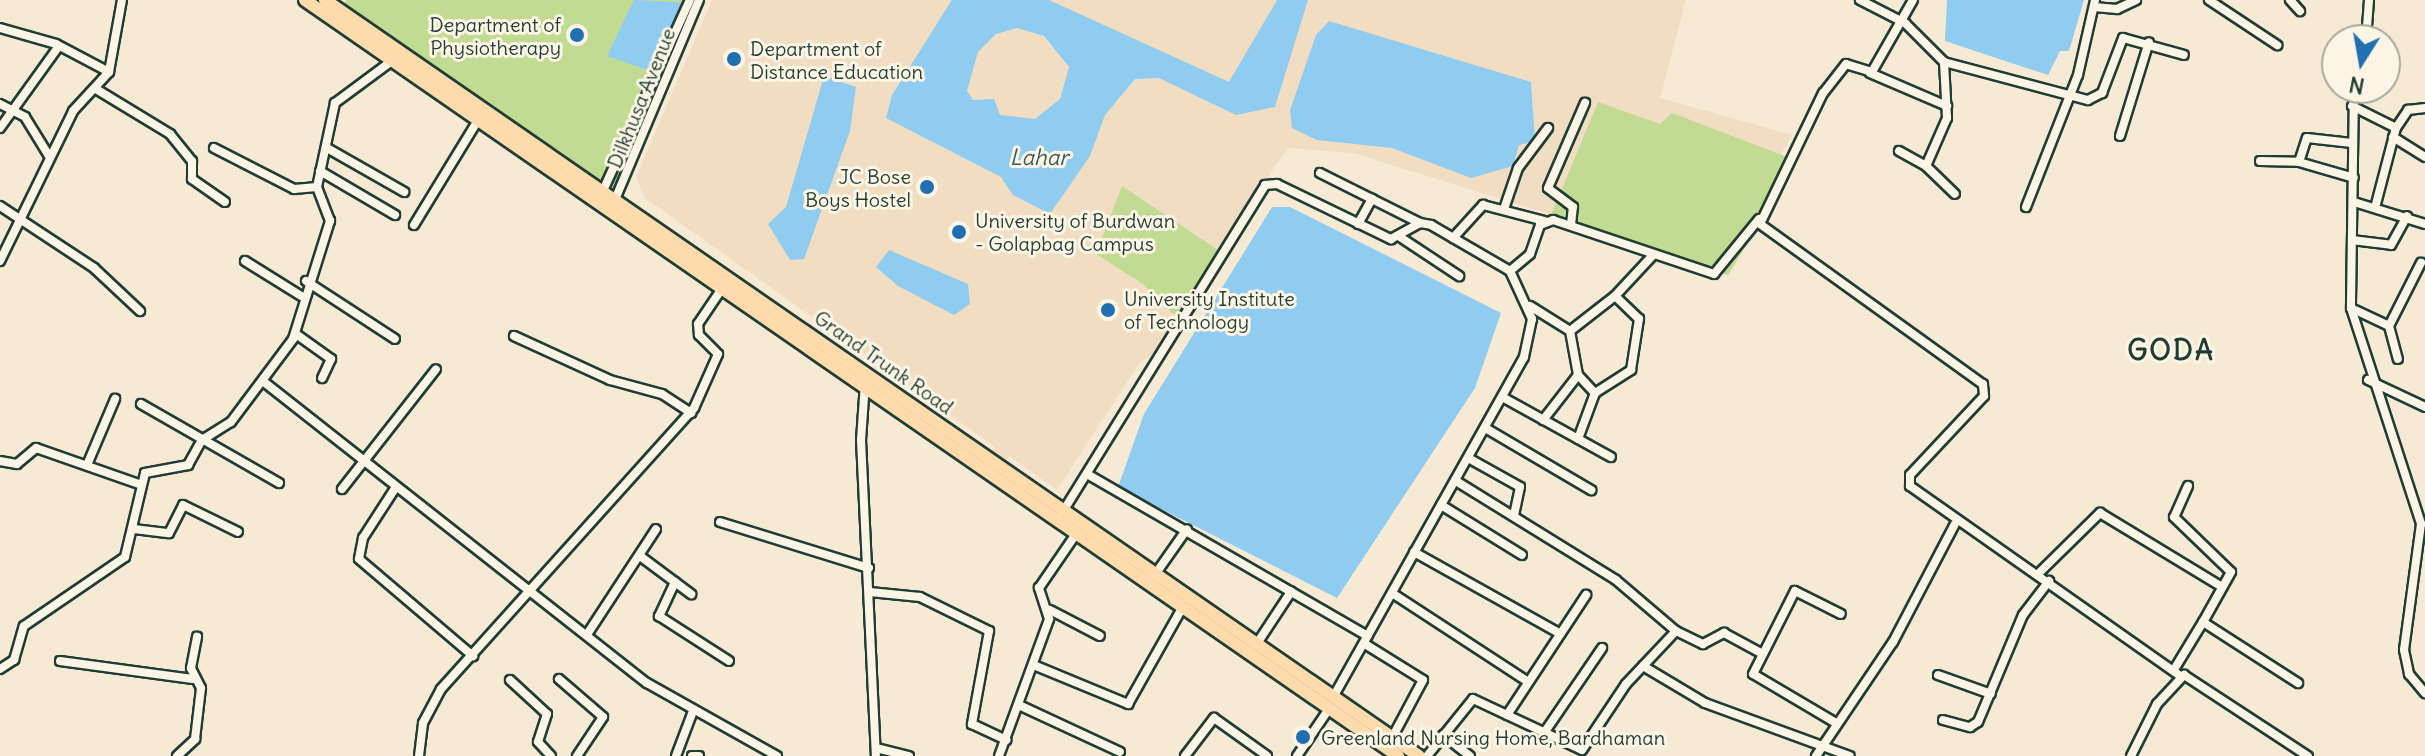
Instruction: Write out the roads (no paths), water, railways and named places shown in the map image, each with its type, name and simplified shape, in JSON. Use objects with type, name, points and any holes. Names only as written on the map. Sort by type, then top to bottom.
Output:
[{"type":"main road","name":"Grand Trunk Road","points":[[305,0],[389,63],[614,203],[867,381],[1256,645],[1331,703]]},
{"type":"main road","name":"Grand Trunk Road","points":[[325,0],[601,195]]},
{"type":"main road","name":"Grand Trunk Road","points":[[614,203],[723,287],[867,381],[1182,608],[1363,725],[1398,756]]},
{"type":"main road","name":"Grand Trunk Road","points":[[1386,747],[1419,756]]},
{"type":"street","points":[[0,261],[18,216],[49,156],[109,72],[122,0]]},
{"type":"street","name":"Dilkhusa Avenue","points":[[601,195],[690,0]]},
{"type":"street","name":"Dilkhusa Avenue","points":[[614,203],[699,0]]},
{"type":"street","points":[[1860,0],[1905,23],[1944,62],[2071,98],[2097,98],[2123,38],[2149,42],[2184,55]]},
{"type":"street","points":[[1870,73],[1905,23],[1913,0]]},
{"type":"street","points":[[2026,207],[2071,98],[2094,4],[2117,9],[2136,0]]},
{"type":"street","points":[[2209,0],[2277,45]]},
{"type":"street","points":[[2290,0],[2300,11]]},
{"type":"street","points":[[2367,24],[2369,0]]},
{"type":"street","points":[[0,28],[59,46],[109,72]]},
{"type":"street","points":[[2120,136],[2149,42]]},
{"type":"street","points":[[0,128],[59,46]]},
{"type":"street","points":[[1926,166],[1947,106],[1944,62]]},
{"type":"street","points":[[0,669],[14,660],[24,626],[125,557],[134,529],[139,484],[152,470],[184,469],[206,436],[231,422],[264,382],[296,334],[301,296],[330,221],[317,187],[335,103],[389,63]]},
{"type":"street","points":[[1453,238],[1475,208],[1504,209],[1571,225],[1714,274],[1759,219],[1823,93],[1846,64],[1947,106]]},
{"type":"street","points":[[96,89],[170,134],[192,161],[192,179],[225,202]]},
{"type":"street","points":[[1571,225],[1573,207],[1548,188],[1585,103]]},
{"type":"street","points":[[0,104],[15,109],[49,156]]},
{"type":"street","points":[[2352,106],[2394,132],[2425,157]]},
{"type":"street","points":[[2352,106],[2354,202],[2351,308],[2368,380],[2423,522],[2404,650],[2409,674],[2425,693]]},
{"type":"street","points":[[2376,204],[2394,132],[2408,110],[2425,108]]},
{"type":"street","points":[[414,225],[478,120]]},
{"type":"street","points":[[1504,209],[1518,168],[1548,128]]},
{"type":"street","points":[[2299,162],[2307,138],[2352,143]]},
{"type":"street","points":[[214,148],[294,189],[317,187]]},
{"type":"street","points":[[327,148],[404,192]]},
{"type":"street","points":[[1899,151],[1926,166],[1955,194]]},
{"type":"street","points":[[2260,161],[2299,162],[2354,178]]},
{"type":"street","points":[[320,171],[395,215]]},
{"type":"street","points":[[1320,173],[1453,238],[1510,271],[1530,306],[1570,331],[1578,375],[1595,393]]},
{"type":"street","points":[[1061,513],[1151,379],[1256,191],[1277,184],[1358,224],[1400,237],[1459,276]]},
{"type":"street","points":[[1358,224],[1372,199]]},
{"type":"street","points":[[2354,202],[2376,204],[2425,224]]},
{"type":"street","points":[[0,206],[18,216],[140,311]]},
{"type":"street","points":[[2352,240],[2391,245],[2407,216]]},
{"type":"street","points":[[1759,219],[1983,384],[1984,396],[1908,481],[1955,524],[2039,573],[2177,672],[2308,756]]},
{"type":"street","points":[[1510,271],[1530,254],[1545,221]]},
{"type":"street","points":[[1400,237],[1420,223]]},
{"type":"street","points":[[1570,331],[1615,296],[1654,254]]},
{"type":"street","points":[[245,261],[301,296]]},
{"type":"street","points":[[2398,359],[2389,326],[2421,263]]},
{"type":"street","points":[[306,281],[395,339]]},
{"type":"street","points":[[419,756],[432,704],[691,413],[718,354],[699,335],[698,324],[723,287]]},
{"type":"street","points":[[1578,439],[1595,393],[1626,375],[1635,359],[1639,319],[1615,296]]},
{"type":"street","points":[[1297,756],[1331,703],[1504,398],[1530,339],[1530,306]]},
{"type":"street","points":[[2351,308],[2389,326]]},
{"type":"street","points":[[296,334],[331,359],[322,378]]},
{"type":"street","points":[[514,336],[610,380],[662,394],[691,413]]},
{"type":"street","points":[[342,489],[436,369]]},
{"type":"street","points":[[1543,420],[1578,375]]},
{"type":"street","points":[[2368,380],[2425,407]]},
{"type":"street","points":[[867,381],[869,568],[876,752],[909,756]]},
{"type":"street","points":[[264,382],[394,490],[693,711],[777,756]]},
{"type":"street","points":[[1504,398],[1611,457]]},
{"type":"street","points":[[87,465],[115,399]]},
{"type":"street","points":[[141,404],[206,436],[279,483]]},
{"type":"street","points":[[1487,429],[1591,490]]},
{"type":"street","points":[[0,461],[17,464],[31,447],[139,484]]},
{"type":"street","points":[[1470,459],[1520,487],[1514,516]]},
{"type":"street","points":[[1087,474],[1187,529],[1291,592],[1423,680],[1386,747]]},
{"type":"street","points":[[1456,481],[1616,580],[1676,631],[1703,644],[1724,633],[1761,653]]},
{"type":"street","points":[[2131,756],[2222,587],[2230,565],[2172,512],[2188,486]]},
{"type":"street","points":[[394,490],[363,538],[359,559],[473,656]]},
{"type":"street","points":[[134,529],[169,533],[183,505],[238,532]]},
{"type":"street","points":[[1441,505],[1522,555]]},
{"type":"street","points":[[2039,573],[2100,513],[2222,587]]},
{"type":"street","points":[[720,522],[869,568]]},
{"type":"street","points":[[1816,756],[1899,632],[1955,524]]},
{"type":"street","points":[[588,633],[656,529]]},
{"type":"street","points":[[1154,576],[1187,529]]},
{"type":"street","points":[[1076,534],[1039,588],[1050,610],[1100,636]]},
{"type":"street","points":[[1414,552],[1557,632]]},
{"type":"street","points":[[640,556],[691,594]]},
{"type":"street","points":[[1943,720],[1975,726],[2023,615],[2049,581]]},
{"type":"street","points":[[675,582],[659,616],[729,661]]},
{"type":"street","points":[[1836,723],[1758,679],[1761,653],[1795,591],[1841,614]]},
{"type":"street","points":[[870,592],[920,597],[989,631],[972,724],[1006,740]]},
{"type":"street","points":[[1256,645],[1291,592]]},
{"type":"street","points":[[1392,593],[1524,679]]},
{"type":"street","points":[[1507,715],[1524,679],[1586,595]]},
{"type":"street","points":[[1036,666],[1128,704],[1182,608]]},
{"type":"street","points":[[999,756],[1036,666],[1050,610]]},
{"type":"street","points":[[2203,622],[2298,683]]},
{"type":"street","points":[[1427,756],[1473,699],[1575,749],[1587,746],[1643,666],[1676,631]]},
{"type":"street","points":[[177,756],[195,739],[201,693],[193,679],[197,637]]},
{"type":"street","points":[[1544,733],[1602,648]]},
{"type":"street","points":[[60,661],[193,679]]},
{"type":"street","points":[[1643,666],[1705,703],[1824,742],[1850,756]]},
{"type":"street","points":[[1938,675],[1991,694]]},
{"type":"street","points":[[559,679],[603,717],[577,756]]},
{"type":"street","points":[[510,680],[547,714],[538,742],[551,756]]},
{"type":"street","points":[[1021,706],[1120,752]]},
{"type":"street","points":[[676,756],[693,711]]},
{"type":"street","points":[[1185,756],[1214,718],[1267,756]]},
{"type":"street","points":[[1443,735],[1470,756]]},
{"type":"street","points":[[692,756],[699,756]]},
{"type":"water","points":[[634,0],[694,3],[662,75],[607,56]]},
{"type":"water","name":"Lahar","points":[[952,0],[1049,0],[1229,82],[1277,0],[1308,0],[1275,107],[1236,115],[1159,78],[1135,79],[1105,115],[1090,156],[1050,214],[1013,195],[1001,177],[886,118],[892,95]],"holes":[[[1017,28],[1044,36],[1069,67],[1060,99],[1035,119],[1000,115],[994,99],[973,100],[967,91],[978,52],[996,34]]]},
{"type":"water","points":[[1947,0],[2084,0],[2069,51],[2060,51],[2048,75],[1945,41]]},
{"type":"water","points":[[1329,21],[1531,82],[1535,141],[1519,145],[1513,166],[1471,178],[1392,148],[1317,140],[1292,128],[1290,110],[1316,35]]},
{"type":"water","points":[[824,76],[856,87],[850,131],[804,259],[790,260],[768,224],[786,207]]},
{"type":"water","points":[[1272,207],[1290,207],[1501,313],[1475,388],[1337,598],[1118,487],[1144,414]]},
{"type":"water","points":[[889,250],[968,284],[970,304],[954,315],[898,286],[876,267]]},
{"type":"place","name":"Department of Physiotherapy","points":[[577,35]]},
{"type":"place","name":"Department of Distance Education","points":[[734,59]]},
{"type":"place","name":"JC Bose Boys Hostel","points":[[927,187]]},
{"type":"place","name":"University of Burdwan - Golapbag Campus","points":[[959,232]]},
{"type":"place","name":"University Institute of Technology","points":[[1108,310]]},
{"type":"place","name":"Greenland Nursing Home, Bardhaman","points":[[1303,737]]},
{"type":"district","name":"GODA","points":[[2171,350]]}]
